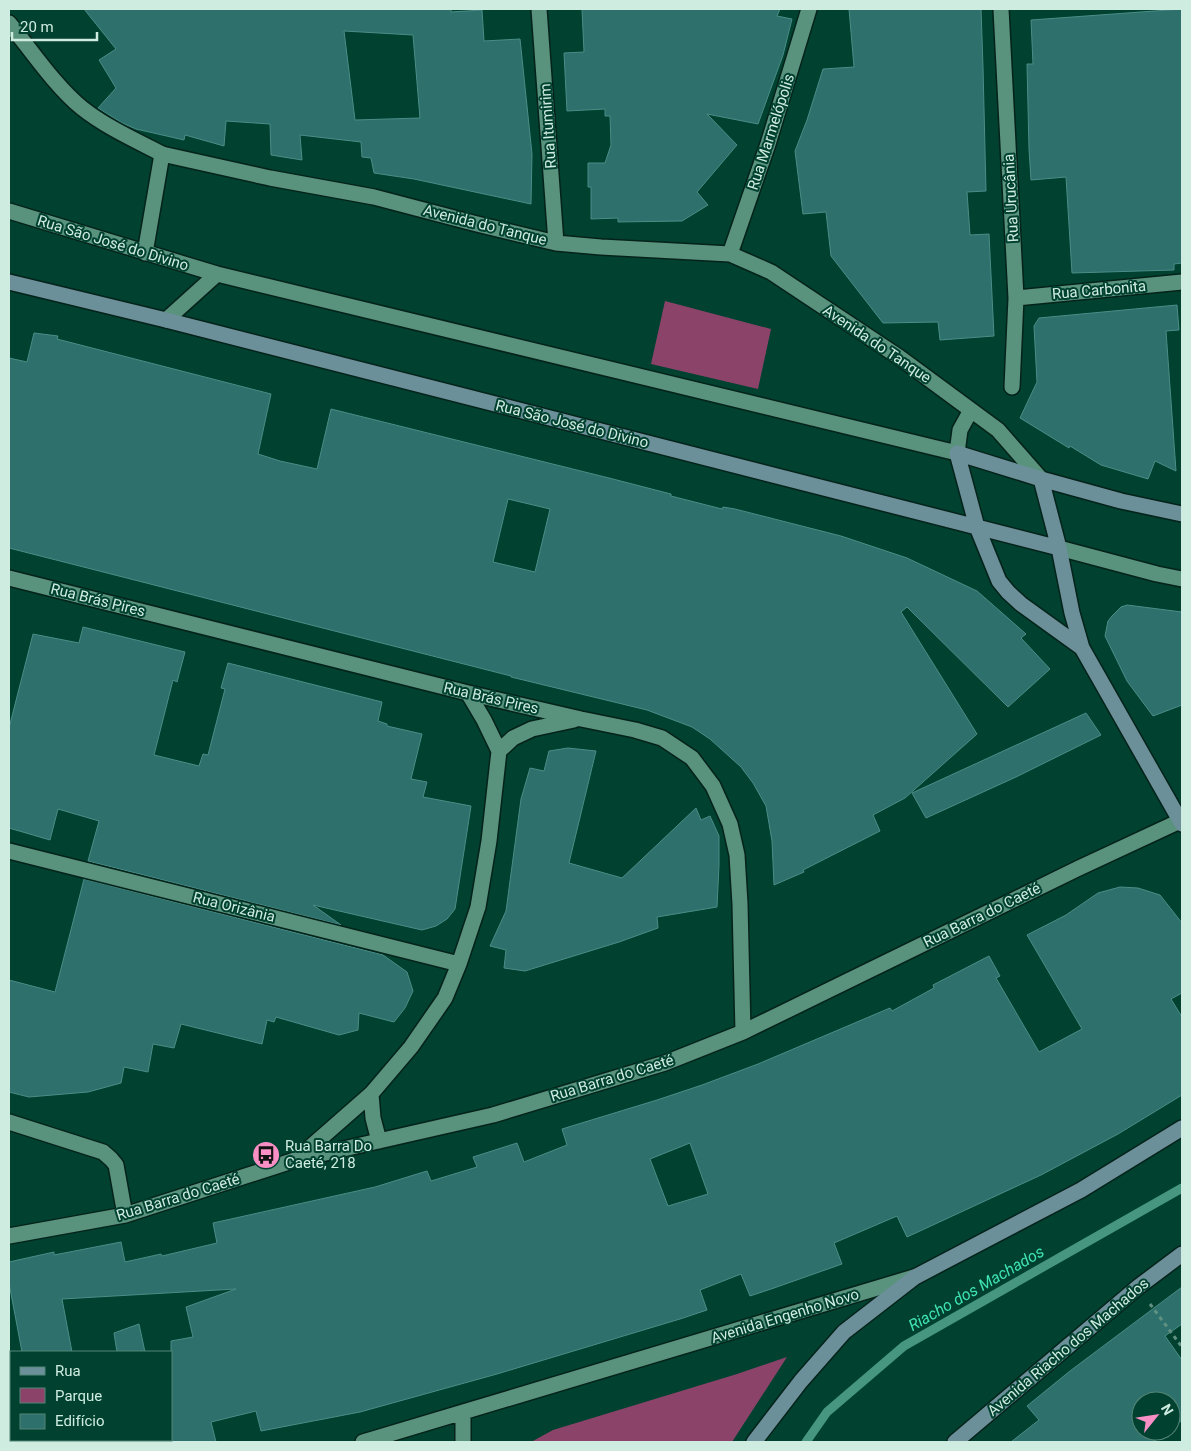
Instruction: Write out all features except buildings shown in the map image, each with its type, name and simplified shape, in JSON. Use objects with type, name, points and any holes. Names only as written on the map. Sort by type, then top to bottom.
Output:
[{"type":"main road","name":"Rua São José do Divino","points":[[9,282],[166,320],[1059,548]]},
{"type":"main road","name":"Rua São José do Divino","points":[[956,452],[1041,479]]},
{"type":"main road","points":[[956,452],[977,527],[999,581],[1021,604],[1082,648]]},
{"type":"main road","points":[[1181,823],[1082,648],[1041,479],[1121,501],[1182,514]]},
{"type":"main road","name":"Avenida Engenho Novo","points":[[915,1277],[1081,1190],[1182,1128]]},
{"type":"main road","name":"Avenida Riacho dos Machados","points":[[955,1442],[1138,1287],[1182,1254]]},
{"type":"main road","points":[[754,1442],[800,1381],[844,1332],[915,1277]]},
{"type":"street","name":"Rua Itumirim","points":[[539,9],[556,243]]},
{"type":"street","name":"Rua Marmelópolis","points":[[730,254],[768,144],[809,9]]},
{"type":"street","name":"Rua Urucânia","points":[[1001,9],[1016,298],[1012,387]]},
{"type":"street","name":"Avenida do Tanque","points":[[9,23],[58,83],[81,107],[104,123],[162,154],[270,178],[374,197],[556,243],[730,254],[770,272],[899,357],[998,430],[1041,479]]},
{"type":"street","points":[[146,253],[162,154]]},
{"type":"street","name":"Rua São José do Divino","points":[[9,212],[217,274],[956,452]]},
{"type":"street","name":"Rua São José do Divino","points":[[166,320],[217,274]]},
{"type":"street","name":"Rua Carbonita","points":[[1016,298],[1182,282]]},
{"type":"street","points":[[956,452],[960,430],[971,410]]},
{"type":"street","points":[[1059,548],[1182,579]]},
{"type":"street","name":"Rua Brás Pires","points":[[9,578],[468,694],[635,730],[662,738],[692,758],[713,786],[730,824],[737,855],[740,904],[742,1032]]},
{"type":"street","points":[[295,1160],[371,1094],[411,1047],[445,998],[459,964],[478,907],[490,841],[499,751],[484,720],[468,694]]},
{"type":"street","points":[[499,751],[513,738],[532,729],[581,719]]},
{"type":"street","name":"Rua Barra do Caeté","points":[[9,1236],[125,1215],[295,1160],[503,1112],[665,1063],[742,1032],[1078,868],[1181,823]]},
{"type":"street","name":"Rua Orizânia","points":[[9,851],[459,964]]},
{"type":"street","points":[[371,1094],[373,1118],[379,1141]]},
{"type":"street","points":[[9,1122],[103,1152],[111,1158],[116,1165],[125,1215]]},
{"type":"street","name":"Avenida Engenho Novo","points":[[363,1442],[915,1277]]},
{"type":"street","points":[[463,1442],[464,1413]]},
{"type":"path","points":[[1138,1287],[1182,1347]]},
{"type":"green space","points":[[665,301],[771,329],[758,389],[651,364]]},
{"type":"green space","points":[[787,1357],[732,1442],[531,1442],[553,1430]]},
{"type":"waterway","name":"Riacho dos Machados","points":[[806,1442],[827,1412],[904,1346],[1182,1188]]},
{"type":"place","name":"Rua Barra Do Caeté, 218","points":[[266,1155]]}]
